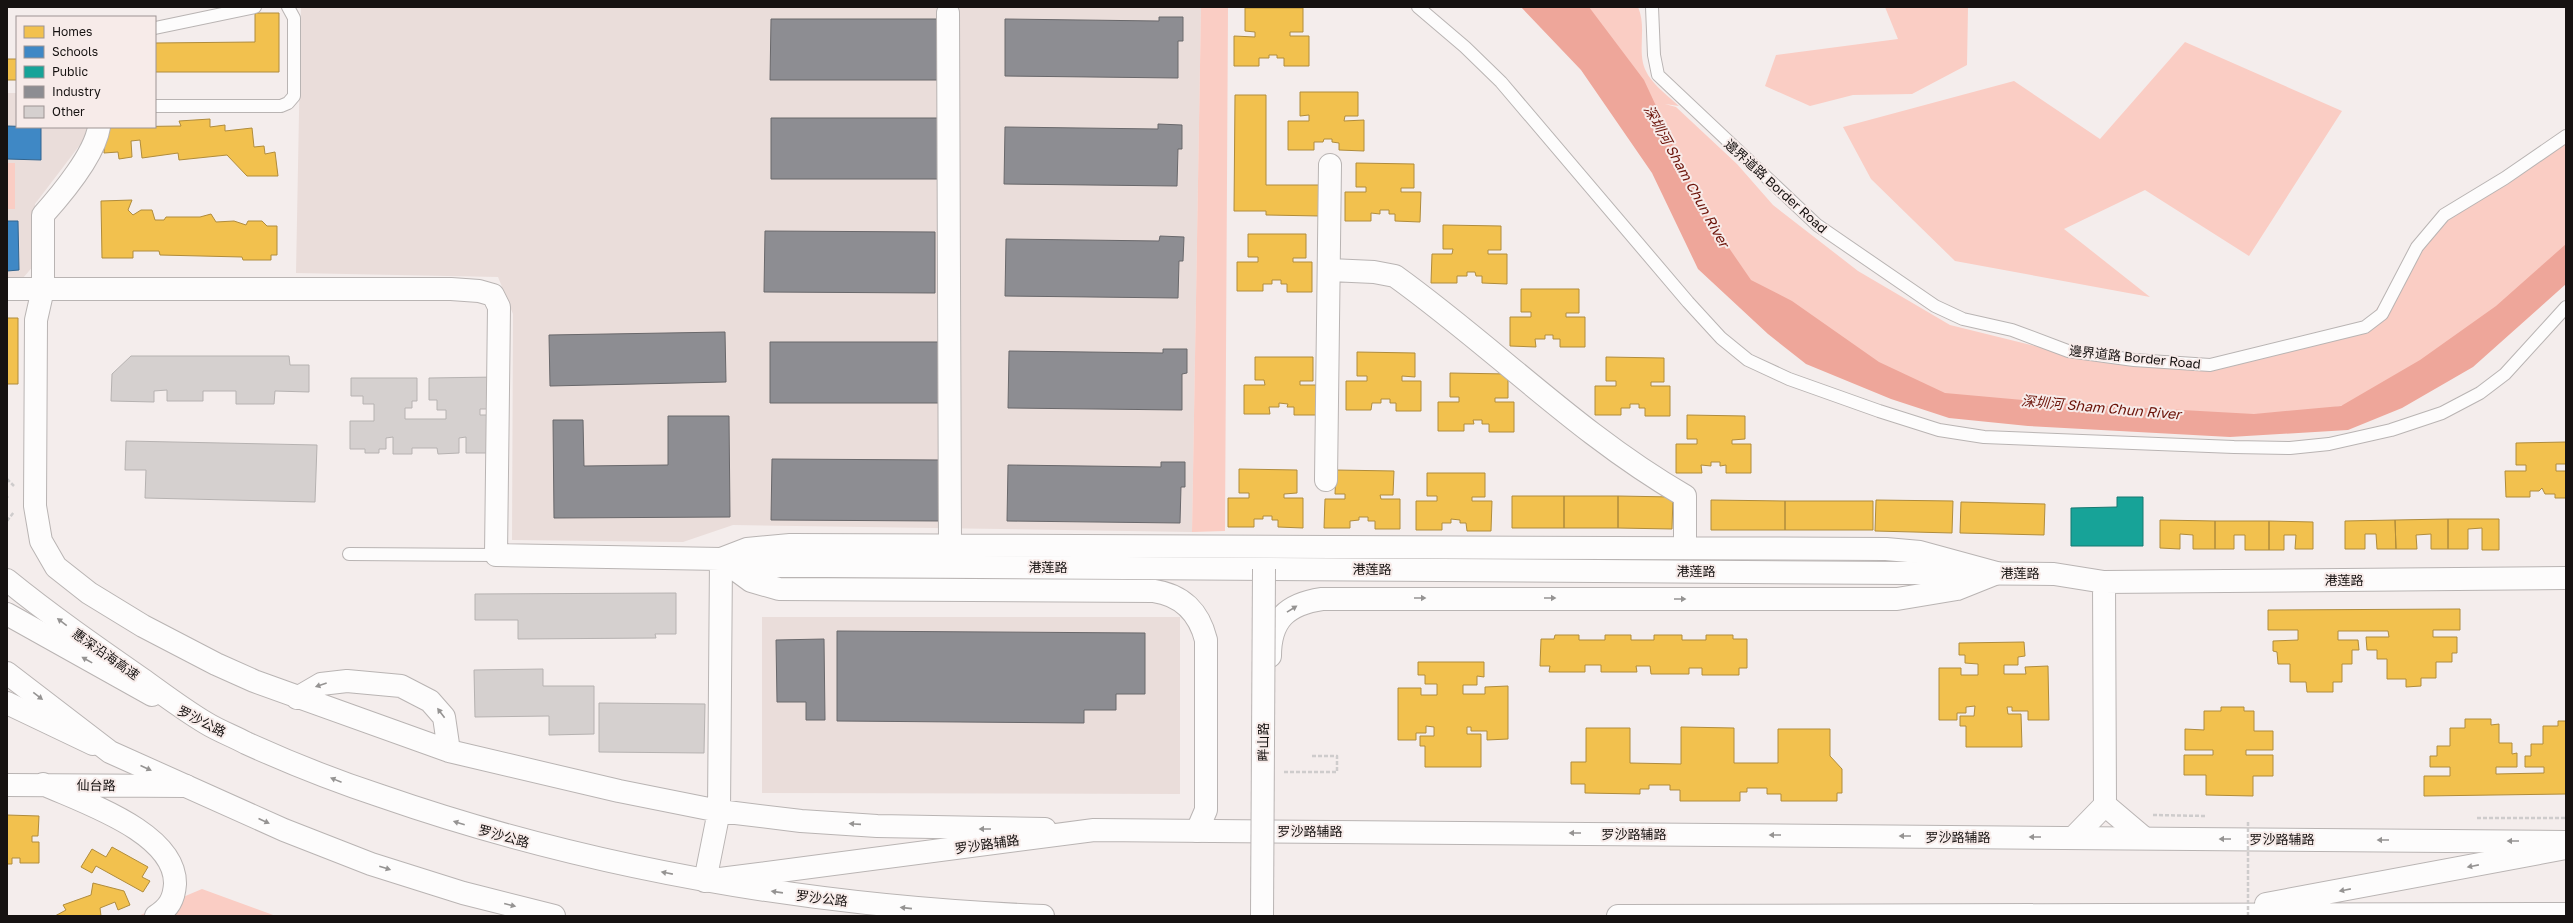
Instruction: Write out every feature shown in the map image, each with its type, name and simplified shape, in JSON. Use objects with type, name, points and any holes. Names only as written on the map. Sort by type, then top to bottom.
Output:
[{"type":"main road","points":[[948,13],[950,545]]},
{"type":"main road","points":[[99,128],[94,141],[66,189],[43,215],[43,289],[36,320],[35,506],[41,541],[51,559],[65,575],[77,584],[143,626],[216,664],[297,698],[449,751],[619,791],[719,811],[801,821],[877,826],[1094,830]]},
{"type":"main road","points":[[1326,480],[1330,270],[1330,165]]},
{"type":"main road","points":[[1330,270],[1374,272],[1395,276],[1601,442],[1642,472],[1685,496],[1685,548]]},
{"type":"main road","points":[[7,289],[451,289],[479,291],[493,295],[497,302],[499,314],[496,555],[721,559],[733,554],[768,546],[950,545],[1886,549],[1920,552],[1997,573]]},
{"type":"main road","points":[[705,881],[719,811],[721,559]]},
{"type":"main road","points":[[721,559],[751,580],[779,589],[1154,591],[1180,599],[1198,617],[1206,640],[1206,810],[1197,831]]},
{"type":"main road","name":"港莲路","points":[[721,559],[764,566],[1997,573],[2054,574],[2104,582],[2566,578]]},
{"type":"main road","name":"畔山路","points":[[1262,916],[1264,569]]},
{"type":"main road","points":[[1282,831],[1273,819],[1269,800],[1270,639],[1281,618],[1302,603],[1334,598],[1897,599],[1957,589],[1997,573]]},
{"type":"main road","name":"惠深沿海高速","points":[[7,580],[89,643],[208,725]]},
{"type":"main road","points":[[2074,837],[2106,804],[2104,582]]},
{"type":"main road","name":"罗沙公路","points":[[7,614],[40,635],[208,725],[265,751],[350,786],[460,824],[578,855],[705,881],[820,898],[951,912],[1043,916]]},
{"type":"main road","points":[[7,673],[110,752]]},
{"type":"main road","points":[[297,698],[321,684],[328,683],[347,681],[401,686],[430,701],[444,717],[449,751]]},
{"type":"main road","points":[[7,704],[284,830],[371,864],[463,893],[554,916]]},
{"type":"main road","points":[[43,784],[120,819],[155,843],[170,862],[175,879],[174,897],[164,911],[156,916]]},
{"type":"main road","name":"仙台路","points":[[7,785],[43,784],[186,786]]},
{"type":"main road","points":[[2106,804],[2144,838]]},
{"type":"main road","name":"罗沙路辅路","points":[[705,881],[805,870],[1094,830],[2566,842]]},
{"type":"main road","points":[[2211,915],[2566,848]]},
{"type":"main road","points":[[1618,916],[2566,914]]},
{"type":"lane","points":[[156,28],[255,7]]},
{"type":"lane","points":[[156,106],[281,106],[288,103],[294,96],[294,18],[288,7]]},
{"type":"lane","points":[[1418,7],[1465,47],[1501,82],[1688,302],[1721,338],[1748,360],[1789,380],[1939,430],[1984,437],[2234,447],[2290,448],[2329,444],[2391,430],[2428,418],[2480,393],[2505,374],[2566,307]]},
{"type":"lane","name":"邊界道路 Border Road","points":[[1652,7],[1654,55],[1658,76],[1817,225],[1935,306],[1963,319],[2012,330],[2068,351],[2134,360],[2210,365],[2365,327],[2382,314],[2417,247],[2444,215],[2505,178],[2566,136]]},
{"type":"lane","points":[[349,554],[496,555]]},
{"type":"path","points":[[2248,822],[2248,916]]},
{"type":"shaded area","points":[[301,7],[1201,7],[1192,532],[733,525],[683,542],[512,540],[513,314],[498,277],[296,273]]},
{"type":"shaded area","points":[[1201,7],[1228,7],[1225,531],[1192,532]]},
{"type":"shaded area","points":[[1558,7],[1638,7],[1642,21],[1642,56],[1645,70],[1648,76],[1658,87],[1679,106],[1665,104],[1676,107],[1737,164],[1773,205],[1858,271],[1950,325],[2088,359],[2224,361],[2364,327],[2448,206],[2566,136],[2566,266],[2407,392],[2229,429],[1912,390],[1761,306]]},
{"type":"shaded area","points":[[1885,7],[1968,7],[1967,65],[1912,94],[1853,95],[1810,106],[1765,86],[1776,55],[1898,39]]},
{"type":"shaded area","points":[[2185,42],[2342,111],[2249,256],[2145,190],[2064,229],[2150,297],[1955,261],[1871,179],[1843,127],[2014,81],[2100,139]]},
{"type":"shaded area","points":[[7,93],[16,93],[16,128],[86,128],[86,137],[35,204],[35,264],[23,278],[7,278]]},
{"type":"shaded area","points":[[7,163],[15,163],[15,209],[7,209]]},
{"type":"shaded area","points":[[762,617],[1180,617],[1180,794],[762,793]]},
{"type":"shaded area","points":[[202,889],[276,916],[138,916]]},
{"type":"water","name":"深圳河 Sham Chun River","points":[[1521,7],[1589,7],[1644,80],[1707,216],[1751,280],[1792,301],[1879,362],[1945,393],[2056,403],[2254,414],[2341,406],[2420,360],[2496,306],[2566,244],[2566,284],[2473,367],[2402,408],[2348,430],[2230,437],[2028,426],[1949,418],[1891,399],[1806,364],[1768,334],[1698,269],[1652,173],[1581,70]]},
{"type":"building: Homes","points":[[1245,8],[1303,8],[1303,32],[1290,32],[1290,36],[1309,36],[1309,66],[1284,66],[1284,58],[1277,58],[1277,55],[1269,55],[1269,58],[1259,58],[1259,66],[1234,66],[1234,36],[1255,37],[1255,32],[1245,31]]},
{"type":"building: Homes","points":[[255,13],[279,13],[279,72],[156,72],[156,43],[255,42]]},
{"type":"building: Homes","points":[[7,59],[16,59],[16,80],[7,80]]},
{"type":"building: Homes","points":[[1300,92],[1358,92],[1358,116],[1345,116],[1344,121],[1364,120],[1364,151],[1339,150],[1339,143],[1332,142],[1332,139],[1324,139],[1323,142],[1314,142],[1314,150],[1288,150],[1288,121],[1309,121],[1309,115],[1300,116]]},
{"type":"building: Homes","points":[[1235,95],[1266,95],[1266,185],[1321,185],[1320,216],[1266,215],[1266,211],[1234,211]]},
{"type":"building: Homes","points":[[210,119],[210,127],[225,125],[225,131],[252,128],[254,147],[264,146],[265,154],[275,152],[278,176],[247,176],[227,155],[179,160],[178,153],[142,158],[140,140],[131,141],[132,157],[119,159],[118,152],[104,153],[105,128],[156,128],[156,126],[181,126],[179,121]]},
{"type":"building: Homes","points":[[1356,163],[1414,164],[1414,188],[1401,188],[1401,192],[1421,192],[1420,222],[1395,221],[1395,214],[1389,214],[1389,210],[1380,210],[1380,214],[1371,213],[1371,221],[1345,221],[1345,192],[1366,192],[1366,187],[1356,187]]},
{"type":"building: Homes","points":[[132,200],[128,210],[133,215],[141,210],[152,210],[155,220],[164,220],[166,217],[200,217],[211,214],[216,222],[234,221],[246,225],[248,221],[262,221],[267,226],[277,226],[277,255],[271,255],[271,260],[243,260],[242,257],[160,255],[159,251],[133,251],[133,258],[102,258],[101,201]]},
{"type":"building: Homes","points":[[1443,225],[1501,226],[1501,250],[1488,250],[1488,254],[1507,254],[1507,284],[1482,283],[1482,276],[1476,276],[1475,272],[1467,272],[1467,276],[1457,276],[1457,283],[1431,283],[1432,254],[1452,254],[1453,249],[1443,249]]},
{"type":"building: Homes","points":[[1248,234],[1306,234],[1306,258],[1293,258],[1293,262],[1312,262],[1312,292],[1287,292],[1287,284],[1281,284],[1281,280],[1272,280],[1272,284],[1263,284],[1263,291],[1237,291],[1237,262],[1258,262],[1258,257],[1248,257]]},
{"type":"building: Homes","points":[[1521,289],[1579,289],[1579,313],[1566,313],[1566,317],[1585,317],[1585,347],[1560,347],[1560,339],[1553,339],[1553,335],[1545,335],[1545,339],[1535,339],[1536,347],[1510,346],[1510,317],[1531,317],[1531,312],[1521,312]]},
{"type":"building: Homes","points":[[7,318],[18,318],[18,384],[7,384]]},
{"type":"building: Homes","points":[[1357,352],[1415,353],[1415,377],[1402,376],[1402,381],[1421,381],[1421,411],[1396,411],[1396,403],[1390,403],[1390,399],[1381,399],[1381,403],[1372,403],[1371,410],[1346,410],[1346,381],[1367,381],[1367,376],[1357,376]]},
{"type":"building: Homes","points":[[1255,357],[1313,357],[1313,381],[1300,381],[1300,385],[1319,385],[1319,415],[1294,415],[1294,407],[1287,407],[1288,404],[1279,403],[1279,407],[1269,407],[1270,414],[1244,414],[1244,385],[1265,385],[1264,380],[1255,380]]},
{"type":"building: Homes","points":[[1606,357],[1664,358],[1664,382],[1651,382],[1651,386],[1670,386],[1670,416],[1645,416],[1645,408],[1639,408],[1639,404],[1630,404],[1630,408],[1621,408],[1621,415],[1595,415],[1595,386],[1616,386],[1616,381],[1606,381]]},
{"type":"building: Homes","points":[[1450,373],[1508,374],[1508,398],[1495,398],[1495,402],[1514,402],[1514,432],[1489,432],[1489,424],[1482,424],[1482,420],[1473,420],[1474,424],[1464,424],[1464,431],[1438,431],[1438,402],[1459,402],[1459,397],[1450,397]]},
{"type":"building: Homes","points":[[1687,415],[1745,416],[1745,439],[1732,440],[1732,444],[1751,444],[1751,473],[1726,473],[1726,465],[1720,466],[1720,462],[1711,462],[1711,466],[1701,465],[1702,473],[1676,473],[1676,444],[1697,444],[1697,439],[1687,439]]},
{"type":"building: Homes","points":[[2566,442],[2566,464],[2556,464],[2556,471],[2566,471],[2566,498],[2555,498],[2555,494],[2545,494],[2542,488],[2539,491],[2530,491],[2530,497],[2506,497],[2505,471],[2526,471],[2526,465],[2516,465],[2516,443]]},
{"type":"building: Homes","points":[[1239,469],[1297,470],[1297,493],[1284,494],[1284,498],[1303,498],[1303,528],[1278,527],[1278,520],[1272,520],[1272,516],[1263,516],[1263,519],[1254,519],[1254,527],[1228,527],[1228,498],[1249,498],[1249,493],[1239,493]]},
{"type":"building: Homes","points":[[1336,470],[1394,471],[1393,495],[1380,495],[1381,499],[1400,499],[1400,529],[1375,529],[1375,521],[1368,521],[1368,517],[1359,517],[1359,520],[1350,521],[1350,528],[1324,528],[1325,499],[1345,499],[1345,494],[1335,494]]},
{"type":"building: Homes","points":[[1427,473],[1485,473],[1485,497],[1472,497],[1472,501],[1492,501],[1491,531],[1467,531],[1466,523],[1460,523],[1460,520],[1451,519],[1451,523],[1442,523],[1442,530],[1416,530],[1416,501],[1437,501],[1437,496],[1427,496]]},
{"type":"building: Homes","points":[[1512,496],[1564,496],[1564,528],[1512,528]]},
{"type":"building: Homes","points":[[1564,496],[1618,496],[1618,528],[1564,528]]},
{"type":"building: Homes","points":[[1618,496],[1673,497],[1672,529],[1618,528]]},
{"type":"building: Homes","points":[[1711,500],[1785,501],[1785,530],[1711,530]]},
{"type":"building: Homes","points":[[1876,500],[1953,501],[1952,533],[1875,531]]},
{"type":"building: Homes","points":[[1785,501],[1873,501],[1873,530],[1785,530]]},
{"type":"building: Homes","points":[[1961,502],[2045,504],[2044,535],[1960,533]]},
{"type":"building: Homes","points":[[2448,519],[2499,519],[2499,550],[2482,550],[2482,528],[2468,529],[2468,549],[2448,549]]},
{"type":"building: Homes","points":[[2448,519],[2448,549],[2431,549],[2431,534],[2416,535],[2417,549],[2396,549],[2395,520]]},
{"type":"building: Homes","points":[[2160,520],[2215,521],[2215,549],[2193,549],[2193,535],[2180,534],[2180,549],[2160,548]]},
{"type":"building: Homes","points":[[2395,520],[2396,549],[2377,549],[2376,534],[2365,534],[2365,549],[2345,549],[2345,521]]},
{"type":"building: Homes","points":[[2215,521],[2269,521],[2269,550],[2245,550],[2245,535],[2234,535],[2234,549],[2215,549]]},
{"type":"building: Homes","points":[[2269,521],[2313,522],[2313,549],[2295,549],[2296,535],[2284,535],[2284,550],[2269,550]]},
{"type":"building: Homes","points":[[2460,609],[2460,630],[2433,630],[2433,637],[2457,637],[2457,653],[2452,653],[2452,662],[2436,662],[2436,678],[2421,678],[2421,686],[2406,687],[2406,679],[2387,679],[2387,659],[2377,659],[2377,650],[2367,650],[2366,637],[2389,637],[2388,631],[2338,631],[2338,640],[2358,640],[2359,650],[2352,650],[2352,664],[2342,664],[2342,682],[2333,682],[2333,692],[2307,692],[2306,682],[2290,682],[2290,664],[2278,664],[2277,652],[2273,651],[2273,641],[2298,640],[2298,630],[2268,630],[2268,610]]},
{"type":"building: Homes","points":[[1555,635],[1579,635],[1579,640],[1605,640],[1605,635],[1631,635],[1631,640],[1654,640],[1654,635],[1682,635],[1682,640],[1706,640],[1706,635],[1733,635],[1733,639],[1747,639],[1747,668],[1739,668],[1739,675],[1702,675],[1702,668],[1689,668],[1689,674],[1651,674],[1650,666],[1636,666],[1637,672],[1601,672],[1601,665],[1585,665],[1585,672],[1549,672],[1550,666],[1540,666],[1541,639],[1554,639]]},
{"type":"building: Homes","points":[[2024,642],[2025,656],[2018,657],[2018,665],[2004,665],[2004,674],[2026,674],[2025,667],[2048,666],[2049,720],[2028,720],[2028,711],[2012,711],[2012,707],[2007,707],[2008,714],[2021,714],[2022,747],[1966,747],[1966,726],[1960,726],[1960,716],[1974,716],[1975,706],[1966,707],[1966,713],[1957,713],[1957,720],[1939,720],[1939,668],[1961,668],[1961,675],[1978,675],[1978,664],[1965,663],[1965,655],[1959,655],[1959,643]]},
{"type":"building: Homes","points":[[1418,662],[1484,662],[1484,677],[1477,676],[1477,685],[1463,685],[1463,694],[1485,694],[1485,687],[1508,686],[1508,739],[1487,740],[1487,731],[1471,731],[1471,727],[1467,727],[1467,734],[1481,734],[1481,767],[1425,767],[1425,746],[1420,746],[1420,736],[1434,736],[1434,727],[1426,726],[1426,733],[1416,733],[1416,740],[1398,740],[1398,688],[1421,688],[1421,695],[1437,695],[1437,684],[1425,684],[1425,675],[1418,675]]},
{"type":"building: Homes","points":[[2221,707],[2244,707],[2244,711],[2254,711],[2254,731],[2273,731],[2273,750],[2246,750],[2246,755],[2273,755],[2273,776],[2253,776],[2253,796],[2206,795],[2206,775],[2184,775],[2184,755],[2213,755],[2213,750],[2185,750],[2185,729],[2204,730],[2204,711],[2221,711]]},
{"type":"building: Homes","points":[[2465,719],[2491,719],[2491,725],[2499,724],[2499,743],[2512,743],[2512,754],[2517,753],[2517,767],[2496,767],[2496,774],[2544,773],[2544,767],[2525,767],[2525,756],[2531,756],[2531,744],[2543,744],[2543,726],[2558,726],[2558,721],[2566,721],[2566,794],[2424,796],[2424,776],[2450,776],[2450,767],[2430,767],[2430,756],[2437,756],[2437,746],[2450,746],[2450,728],[2465,728]]},
{"type":"building: Homes","points":[[1681,727],[1734,728],[1734,763],[1778,763],[1778,729],[1830,729],[1830,756],[1842,769],[1842,793],[1837,793],[1837,801],[1781,801],[1781,794],[1767,794],[1767,788],[1747,788],[1747,792],[1740,792],[1740,801],[1680,801],[1680,790],[1670,790],[1670,785],[1649,785],[1649,789],[1640,789],[1640,794],[1585,793],[1585,784],[1571,784],[1571,762],[1586,762],[1586,728],[1630,728],[1630,763],[1681,764]]},
{"type":"building: Homes","points":[[7,815],[39,816],[38,836],[32,836],[32,842],[39,842],[39,863],[20,863],[20,858],[12,858],[12,864],[7,864]]},
{"type":"building: Homes","points":[[112,847],[148,867],[142,877],[150,881],[143,892],[96,866],[92,873],[81,867],[92,849],[106,857]]},
{"type":"building: Homes","points":[[93,883],[124,891],[130,905],[118,910],[115,902],[100,908],[101,916],[55,916],[66,910],[63,905],[91,895]]},
{"type":"building: Schools","points":[[7,126],[16,126],[16,128],[41,128],[41,160],[7,159]]},
{"type":"building: Schools","points":[[7,221],[18,221],[19,270],[7,271]]},
{"type":"building: Public","points":[[2117,497],[2143,497],[2143,546],[2071,546],[2071,508],[2117,507]]},
{"type":"building: Industry","points":[[1159,17],[1183,17],[1183,41],[1178,41],[1178,78],[1005,76],[1005,19],[1159,21]]},
{"type":"building: Industry","points":[[771,19],[941,19],[941,80],[770,80]]},
{"type":"building: Industry","points":[[771,118],[942,118],[942,179],[771,179]]},
{"type":"building: Industry","points":[[1158,124],[1182,125],[1182,149],[1178,149],[1177,186],[1004,184],[1005,127],[1158,129]]},
{"type":"building: Industry","points":[[765,231],[935,232],[935,293],[764,292]]},
{"type":"building: Industry","points":[[1160,236],[1184,237],[1183,261],[1179,261],[1178,298],[1005,296],[1006,239],[1159,241]]},
{"type":"building: Industry","points":[[725,332],[726,382],[550,386],[549,335]]},
{"type":"building: Industry","points":[[770,342],[940,342],[940,403],[770,403]]},
{"type":"building: Industry","points":[[1163,349],[1187,349],[1187,373],[1182,374],[1182,410],[1008,408],[1009,351],[1163,353]]},
{"type":"building: Industry","points":[[668,416],[729,416],[730,517],[554,518],[553,420],[583,420],[584,466],[668,465]]},
{"type":"building: Industry","points":[[772,459],[942,460],[942,521],[771,520]]},
{"type":"building: Industry","points":[[1161,462],[1185,462],[1185,487],[1181,487],[1180,523],[1007,521],[1008,465],[1161,467]]},
{"type":"building: Industry","points":[[837,631],[1145,633],[1145,694],[1116,694],[1116,710],[1084,710],[1084,723],[837,721]]},
{"type":"building: Industry","points":[[824,639],[825,720],[806,720],[806,702],[777,702],[776,640]]},
{"type":"building: Other","points":[[131,356],[289,356],[290,365],[309,365],[309,392],[275,391],[274,404],[236,404],[236,391],[203,391],[203,401],[167,401],[167,390],[154,391],[154,402],[111,401],[112,374]]},
{"type":"building: Other","points":[[497,377],[490,409],[480,409],[480,415],[498,415],[498,453],[466,453],[466,437],[459,438],[459,453],[438,454],[437,448],[412,448],[412,454],[393,454],[393,437],[386,438],[386,449],[379,449],[379,453],[365,453],[365,449],[350,449],[350,421],[374,421],[374,404],[363,404],[363,396],[351,396],[351,378],[417,378],[417,401],[412,401],[412,408],[405,408],[405,419],[446,419],[446,410],[437,410],[437,400],[429,400],[429,378]]},
{"type":"building: Other","points":[[126,441],[317,445],[315,502],[145,498],[146,470],[125,470]]},
{"type":"building: Other","points":[[676,593],[676,634],[655,634],[656,638],[518,639],[518,620],[475,620],[475,594]]},
{"type":"building: Other","points":[[543,669],[543,686],[594,686],[594,734],[549,735],[549,716],[475,717],[474,670]]},
{"type":"building: Other","points":[[599,703],[705,704],[704,753],[599,752]]}]
